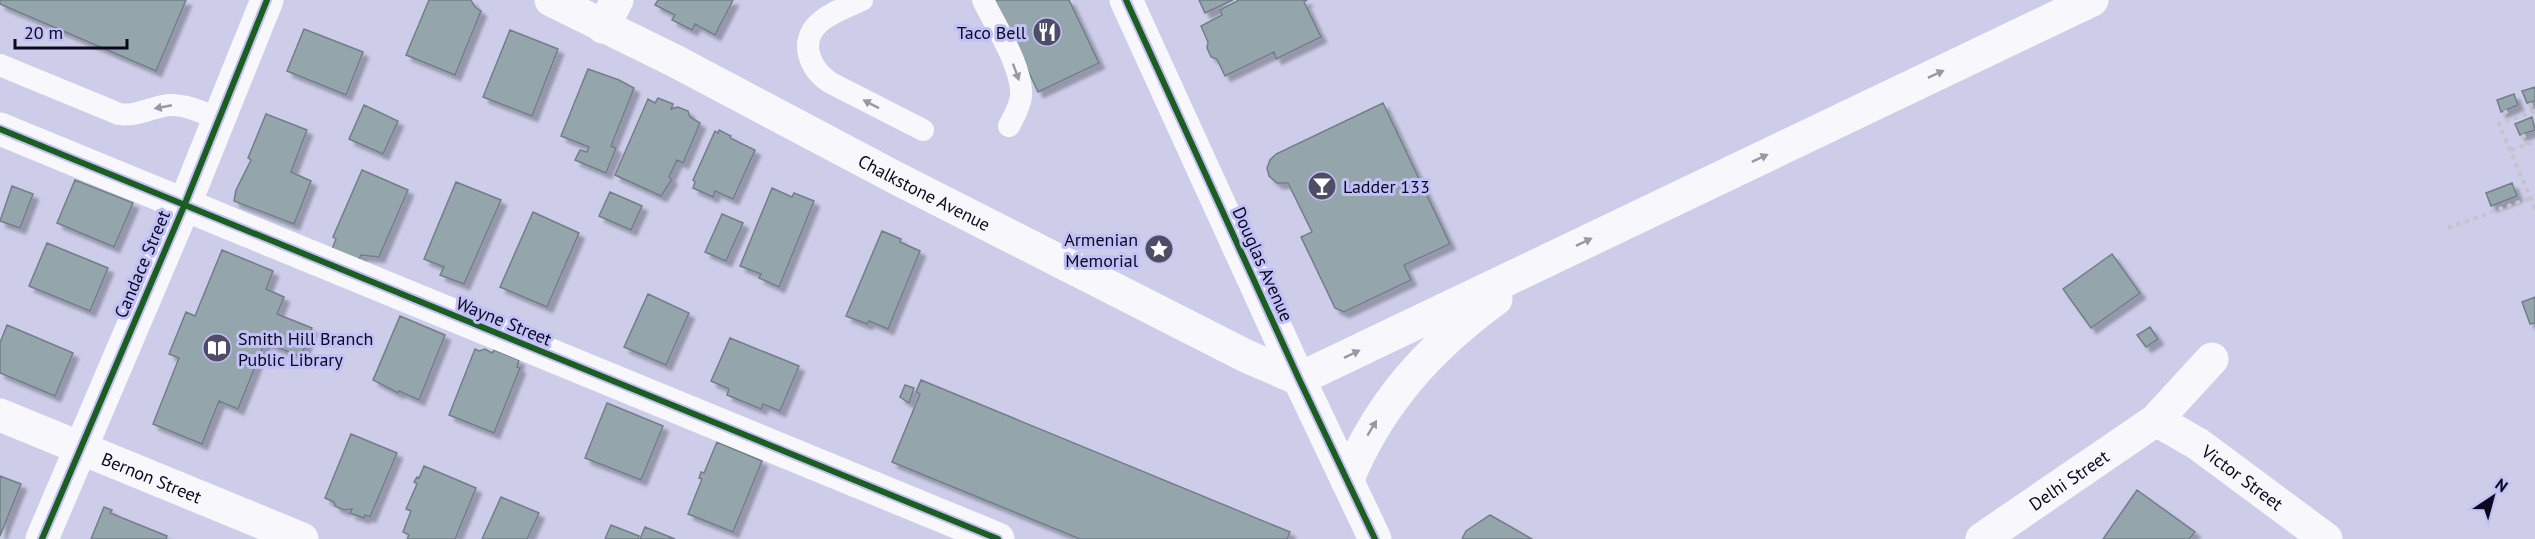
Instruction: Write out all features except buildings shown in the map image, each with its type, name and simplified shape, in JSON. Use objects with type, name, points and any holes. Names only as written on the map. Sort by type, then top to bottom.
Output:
[{"type":"main road","name":"Candace Street","points":[[42,539],[184,206],[267,0]]},
{"type":"main road","name":"Chalkstone Avenue","points":[[551,0],[610,13],[675,61],[896,178],[1246,356],[1299,380]]},
{"type":"main road","name":"Douglas Avenue","points":[[1126,0],[1299,380],[1375,539]]},
{"type":"main road","points":[[1299,380],[2092,0]]},
{"type":"main road","name":"Wayne Street","points":[[0,129],[998,539]]},
{"type":"main road","points":[[1347,481],[1378,417],[1411,375],[1456,331],[1555,256]]},
{"type":"main road","name":"Delhi Street","points":[[1982,539],[2156,420],[2212,359]]},
{"type":"main road","name":"Bernon Street","points":[[0,415],[302,539]]},
{"type":"main road","name":"Victor Street","points":[[2156,420],[2198,444],[2326,539]]},
{"type":"lane","points":[[862,0],[829,15],[814,27],[808,47],[812,64],[823,78],[831,83],[923,130]]},
{"type":"lane","points":[[983,0],[1019,79],[1021,98],[1009,126]]},
{"type":"lane","points":[[0,65],[118,114],[135,115],[173,105],[184,106],[219,119]]},
{"type":"path","points":[[2530,102],[2534,112],[2499,124],[2535,209]]},
{"type":"path","points":[[2505,110],[2508,120]]},
{"type":"path","points":[[2523,134],[2527,145]]},
{"type":"path","points":[[2511,150],[2535,142]]},
{"type":"path","points":[[2448,228],[2532,199]]},
{"type":"cycle path","points":[[42,539],[184,206],[267,0]]},
{"type":"cycle path","points":[[1126,0],[1299,379],[1375,539]]},
{"type":"cycle path","points":[[0,129],[998,539]]},
{"type":"place","name":"Taco Bell","points":[[1047,32]]},
{"type":"place","name":"Ladder 133","points":[[1322,186]]},
{"type":"place","name":"Armenian Memorial","points":[[1159,249]]},
{"type":"place","name":"Smith Hill Branch Public Library","points":[[217,348]]}]
